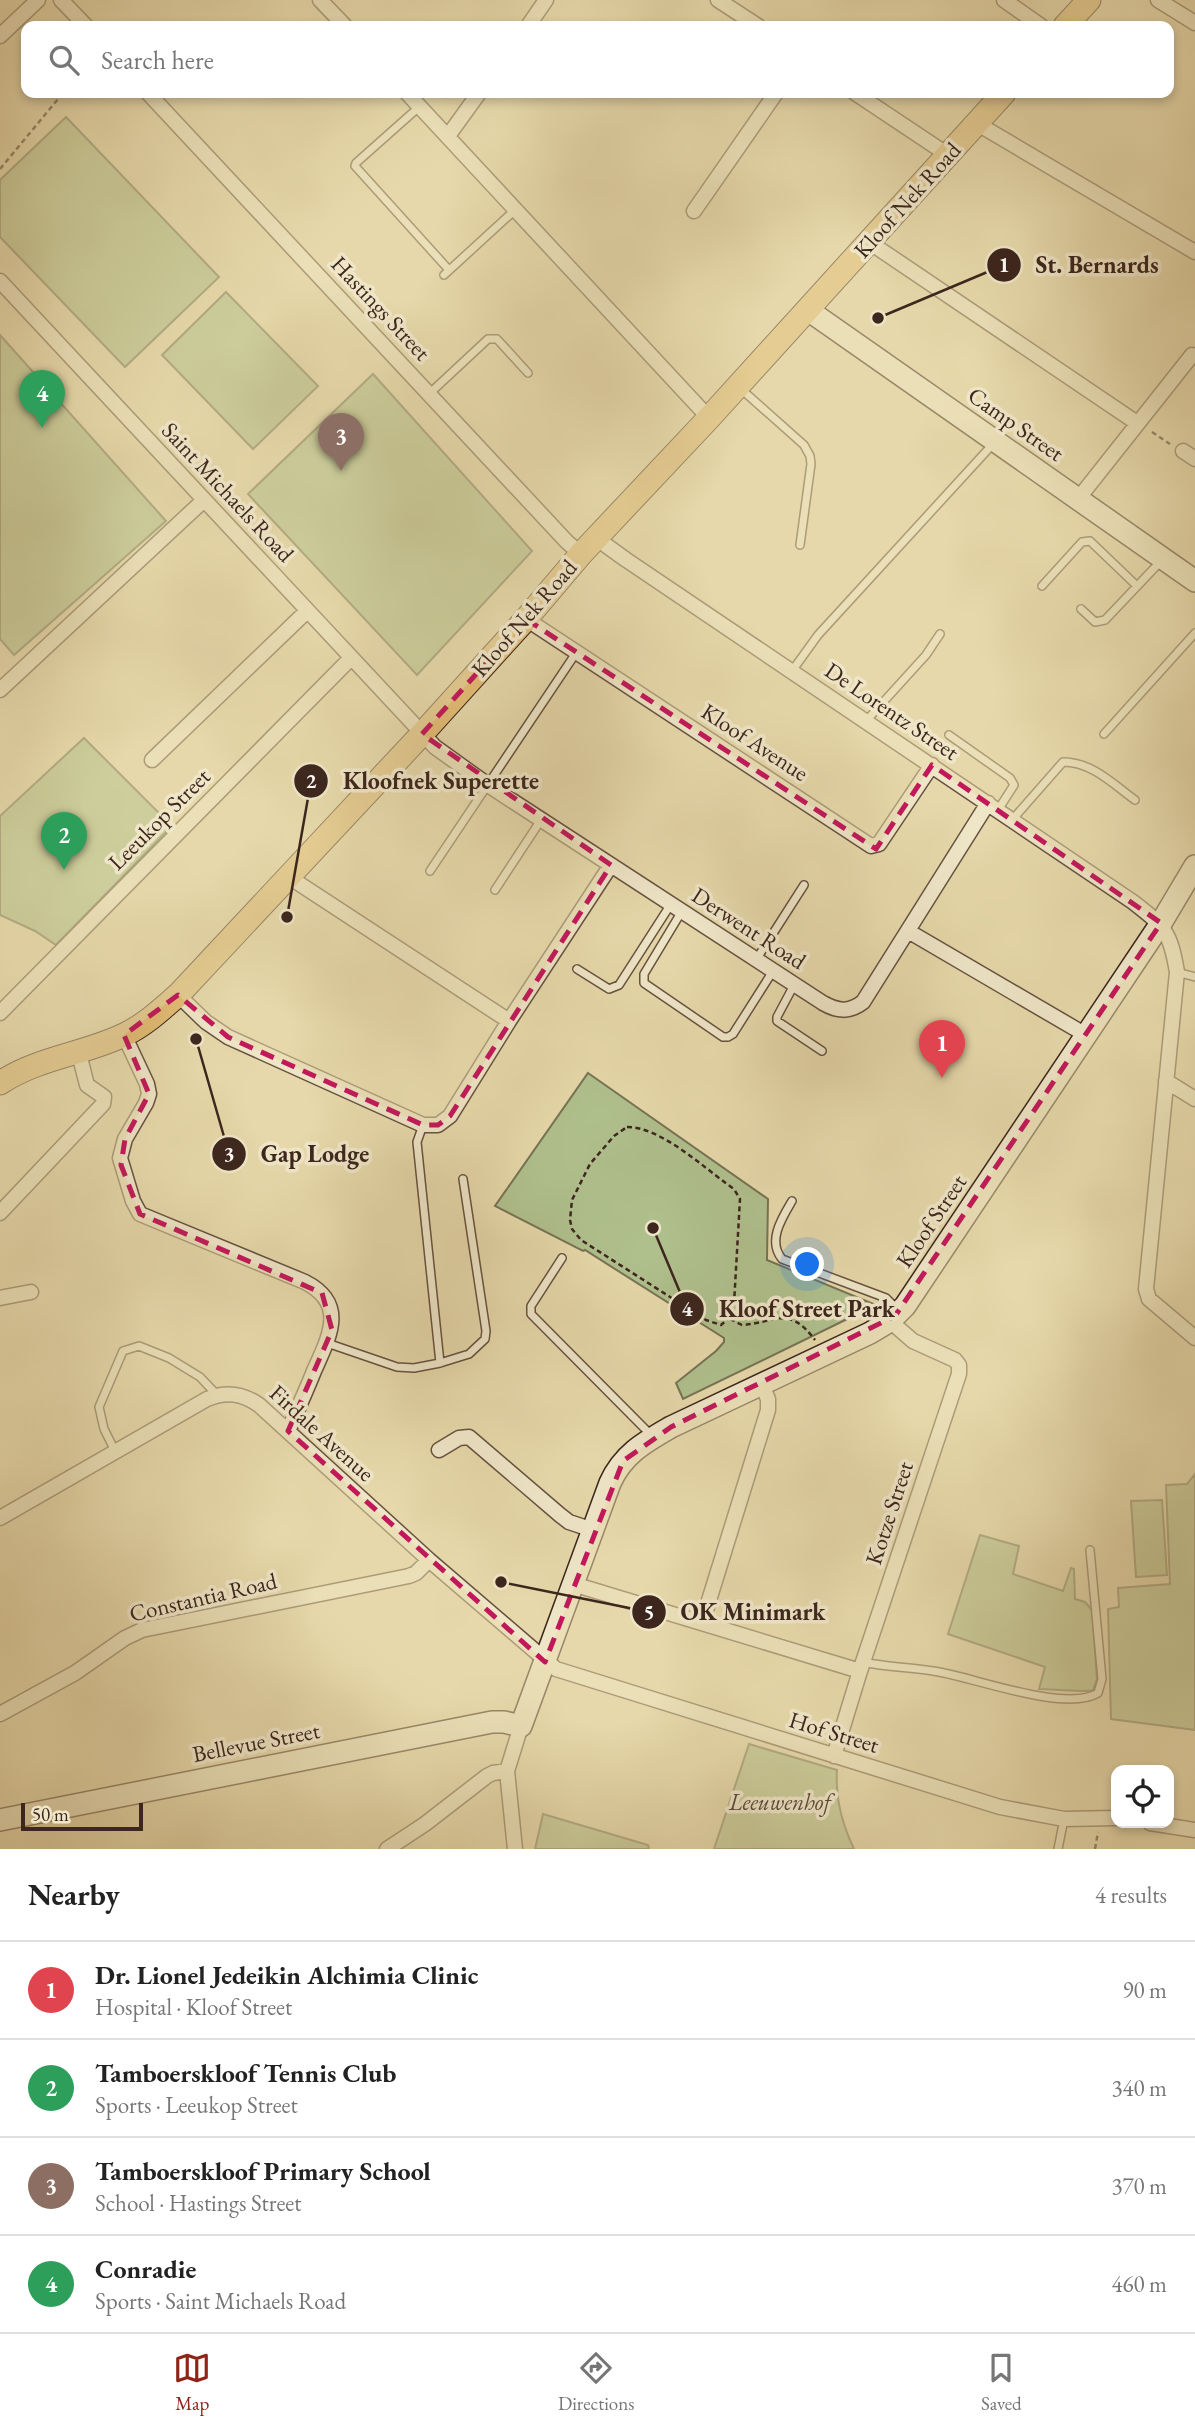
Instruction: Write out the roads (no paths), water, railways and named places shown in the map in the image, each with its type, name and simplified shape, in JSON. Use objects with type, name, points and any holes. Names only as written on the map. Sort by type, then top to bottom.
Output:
[{"type":"main road","points":[[1070,21],[1089,0]]},
{"type":"main road","name":"Kloof Nek Road","points":[[0,1083],[31,1066],[124,1035],[151,1018],[178,995],[422,734],[589,546],[999,98]]},
{"type":"street","points":[[0,36],[38,0]]},
{"type":"street","points":[[61,0],[81,21]]},
{"type":"street","points":[[320,0],[340,21]]},
{"type":"street","points":[[531,21],[547,0]]},
{"type":"street","points":[[718,0],[750,21]]},
{"type":"street","points":[[1004,0],[1034,21]]},
{"type":"street","points":[[1158,0],[1195,23]]},
{"type":"street","name":"Hastings Street","points":[[153,98],[430,393],[589,546]]},
{"type":"street","points":[[412,98],[709,418]]},
{"type":"street","points":[[448,136],[476,98]]},
{"type":"street","points":[[694,211],[773,98]]},
{"type":"street","points":[[862,98],[948,155]]},
{"type":"street","points":[[976,123],[1195,253]]},
{"type":"street","points":[[869,242],[1142,426]]},
{"type":"street","name":"Saint Michaels Road","points":[[0,281],[422,734]]},
{"type":"street","name":"Camp Street","points":[[808,310],[1195,581]]},
{"type":"street","points":[[1078,499],[1142,426],[1192,355]]},
{"type":"street","points":[[0,690],[204,500]]},
{"type":"street","name":"De Lorentz Street","points":[[589,546],[625,559],[1161,923]]},
{"type":"street","points":[[152,760],[307,611]]},
{"type":"street","name":"Kloof Avenue","points":[[526,620],[871,846],[879,844],[932,765]]},
{"type":"street","name":"Leeukop Street","points":[[0,1013],[351,658]]},
{"type":"street","name":"Derwent Road","points":[[422,734],[435,747],[488,785],[833,1008],[853,1009],[863,1002],[993,807]]},
{"type":"street","points":[[178,995],[206,1022],[228,1037],[423,1125],[438,1125],[450,1116],[611,865]]},
{"type":"street","name":"Kloof Street","points":[[521,1726],[616,1471],[632,1452],[653,1437],[761,1383],[859,1339],[895,1316],[918,1289],[1161,923],[1195,866]]},
{"type":"street","points":[[289,877],[509,1021]]},
{"type":"street","points":[[1161,923],[1174,952],[1177,972],[1146,1292],[1149,1299],[1195,1338]]},
{"type":"street","points":[[908,931],[1086,1035]]},
{"type":"street","points":[[124,1035],[149,1094],[125,1139],[120,1158],[122,1172],[136,1208],[145,1217],[316,1288],[325,1297],[332,1315],[332,1330],[288,1432]]},
{"type":"street","points":[[0,1213],[103,1104],[104,1097],[87,1085],[78,1050]]},
{"type":"street","points":[[1166,1082],[1195,1099]]},
{"type":"street","points":[[0,1298],[31,1292]]},
{"type":"street","name":"Kotze Street","points":[[834,1756],[959,1374],[959,1365],[955,1360],[901,1333],[895,1316]]},
{"type":"street","points":[[702,1623],[768,1410],[768,1399],[761,1383]]},
{"type":"street","name":"Firdale Avenue","points":[[217,1395],[228,1394],[250,1399],[545,1662]]},
{"type":"street","points":[[0,1518],[217,1395]]},
{"type":"street","points":[[439,1450],[459,1438],[469,1437],[569,1522],[593,1530]]},
{"type":"street","name":"Constantia Road","points":[[0,1714],[87,1666],[133,1633],[409,1576],[429,1560]]},
{"type":"street","points":[[573,1584],[702,1623],[862,1666]]},
{"type":"street","name":"Hof Street","points":[[545,1662],[562,1672],[999,1807],[1064,1819],[1111,1818]]},
{"type":"street","name":"Bellevue Street","points":[[0,1820],[492,1722],[504,1721],[521,1726]]},
{"type":"street","points":[[515,1849],[507,1771],[521,1726]]},
{"type":"street","points":[[387,1849],[444,1810],[487,1776],[507,1771]]},
{"type":"street","points":[[1174,1826],[1195,1829]]},
{"type":"lane","points":[[420,106],[355,166],[447,273],[516,210]]},
{"type":"lane","points":[[430,393],[492,338],[528,373]]},
{"type":"lane","points":[[738,386],[808,450],[811,464],[800,545]]},
{"type":"lane","points":[[792,671],[818,635],[994,442]]},
{"type":"lane","points":[[1042,586],[1082,541],[1086,540],[1137,586]]},
{"type":"lane","points":[[1081,609],[1095,622],[1100,623],[1163,558]]},
{"type":"lane","points":[[1104,734],[1195,633]]},
{"type":"lane","points":[[866,721],[926,655],[940,635]]},
{"type":"lane","points":[[430,871],[576,653]]},
{"type":"lane","points":[[949,735],[1010,778],[1014,785],[993,807]]},
{"type":"lane","points":[[1012,820],[1063,762],[1079,762],[1135,800]]},
{"type":"lane","points":[[495,890],[541,819]]},
{"type":"lane","points":[[756,960],[804,885]]},
{"type":"lane","points":[[577,969],[609,989],[619,985],[676,908]]},
{"type":"lane","points":[[676,908],[643,983],[723,1037],[731,1036],[773,971]]},
{"type":"lane","points":[[1177,972],[1195,977]]},
{"type":"lane","points":[[794,985],[777,1021],[821,1051]]},
{"type":"lane","points":[[423,1125],[417,1142],[440,1363]]},
{"type":"lane","points":[[327,1343],[397,1367],[414,1368],[469,1353],[485,1339],[463,1179]]},
{"type":"lane","points":[[792,1201],[777,1232],[777,1251],[782,1259],[886,1298],[895,1316]]},
{"type":"lane","points":[[562,1258],[531,1306],[531,1314],[653,1437]]},
{"type":"lane","points":[[115,1451],[104,1429],[99,1407],[123,1351],[139,1346],[169,1358],[200,1377],[217,1395]]},
{"type":"lane","points":[[862,1666],[909,1667],[1023,1693],[1090,1698],[1097,1693],[1102,1679],[1090,1550]]},
{"type":"lane","points":[[1058,1849],[1064,1819]]},
{"type":"place","name":"St. Bernards","points":[[878,318]]},
{"type":"place","name":"Conradie","points":[[42,428]]},
{"type":"place","name":"Tamboerskloof Primary School","points":[[341,471]]},
{"type":"place","name":"Tamboerskloof Tennis Club","points":[[64,870]]},
{"type":"place","name":"Kloofnek Superette","points":[[287,917]]},
{"type":"place","name":"Gap Lodge","points":[[196,1039]]},
{"type":"place","name":"Dr. Lionel Jedeikin Alchimia Clinic","points":[[942,1078]]},
{"type":"place","name":"Kloof Street Park","points":[[653,1228]]},
{"type":"place","name":"OK Minimark","points":[[501,1582]]},
{"type":"park label","name":"Leeuwenhof","points":[[780,1802]]}]
